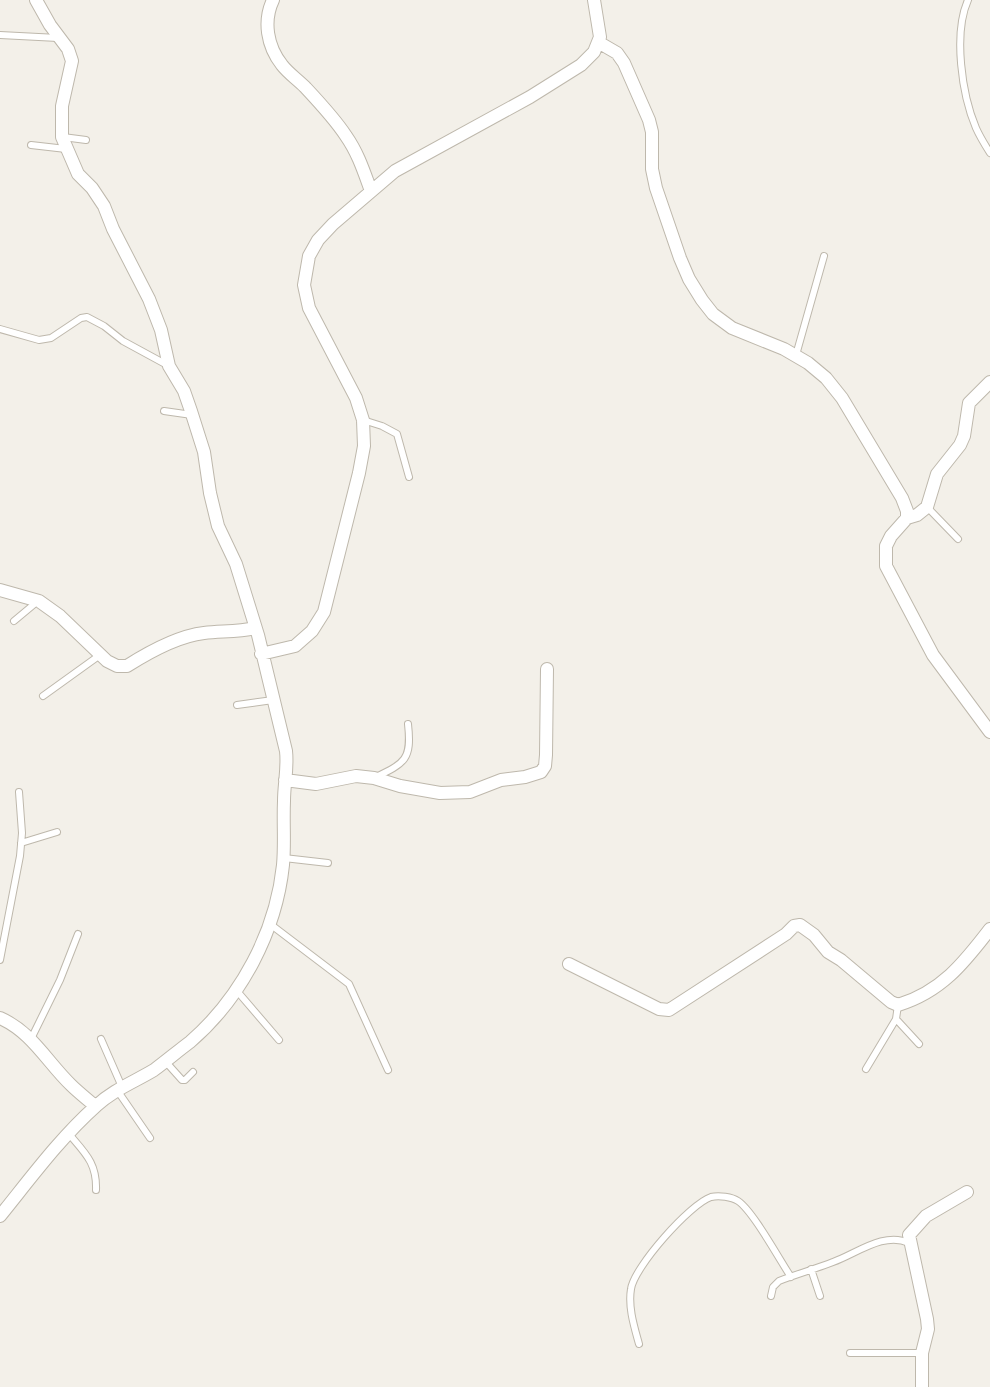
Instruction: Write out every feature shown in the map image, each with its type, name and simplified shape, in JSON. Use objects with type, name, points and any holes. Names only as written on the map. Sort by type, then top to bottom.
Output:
[{"type":"street","points":[[0,1216],[95,1106],[165,1061],[203,1030],[237,991],[252,965],[270,924],[277,899],[284,858],[285,780],[288,764],[255,628],[236,564],[218,526],[204,452],[193,415],[184,391],[169,366],[161,330],[149,299],[113,229],[104,206],[93,189],[78,174],[64,143],[62,106],[72,61],[68,49],[36,0]]},
{"type":"street","points":[[273,0],[266,16],[266,24],[270,41],[280,64],[307,89],[346,136],[359,159],[371,190]]},
{"type":"street","points":[[261,654],[295,646],[312,632],[324,612],[364,446],[363,420],[356,398],[309,308],[304,285],[309,256],[318,240],[394,171],[530,97],[581,65],[594,52],[600,37],[594,0]]},
{"type":"street","points":[[598,42],[617,53],[624,63],[649,120],[652,132],[652,169],[656,188],[680,258],[702,300],[713,314],[732,327],[784,349],[826,378],[842,398],[902,498],[907,518]]},
{"type":"street","points":[[990,382],[969,403],[964,436],[960,445],[936,474],[927,507],[917,515],[907,518],[891,536],[886,546],[886,566],[933,655],[990,732]]},
{"type":"street","points":[[0,590],[39,601],[60,615],[101,655],[117,666],[127,666],[185,637],[255,628]]},
{"type":"street","points":[[285,780],[316,784],[356,776],[440,793],[470,792],[501,780],[541,772],[545,766],[546,755],[547,669]]},
{"type":"street","points":[[569,964],[659,1009],[669,1010],[786,934],[794,926],[800,925],[814,935],[828,952],[841,960],[891,1002],[898,1005],[944,982],[960,968],[990,929]]},
{"type":"street","points":[[0,1018],[31,1039],[71,1085],[95,1106]]},
{"type":"street","points":[[922,1387],[922,1353],[928,1329],[909,1235],[926,1216],[967,1192]]},
{"type":"lane","points":[[968,0],[962,21],[960,43],[963,73],[969,108],[976,129],[990,153]]},
{"type":"lane","points":[[0,35],[59,38]]},
{"type":"lane","points":[[31,145],[87,141]]},
{"type":"lane","points":[[795,356],[824,256]]},
{"type":"lane","points":[[0,329],[25,338],[39,340],[51,338],[81,318],[87,317],[104,326],[123,341],[169,366]]},
{"type":"lane","points":[[164,411],[193,415]]},
{"type":"lane","points":[[363,420],[397,434],[409,477]]},
{"type":"lane","points":[[927,507],[958,539]]},
{"type":"lane","points":[[14,621],[39,601]]},
{"type":"lane","points":[[43,696],[101,655]]},
{"type":"lane","points":[[237,705],[273,700]]},
{"type":"lane","points":[[374,778],[397,767],[405,759],[410,746],[408,724]]},
{"type":"lane","points":[[0,960],[21,843],[19,792]]},
{"type":"lane","points":[[21,843],[57,832]]},
{"type":"lane","points":[[284,858],[328,863]]},
{"type":"lane","points":[[270,924],[349,984],[388,1070]]},
{"type":"lane","points":[[31,1039],[60,980],[78,934]]},
{"type":"lane","points":[[237,991],[279,1040]]},
{"type":"lane","points":[[866,1069],[896,1019],[898,1005]]},
{"type":"lane","points":[[896,1019],[919,1044]]},
{"type":"lane","points":[[101,1039],[120,1088],[150,1138]]},
{"type":"lane","points":[[165,1061],[182,1080],[193,1072]]},
{"type":"lane","points":[[69,1134],[94,1166],[96,1190]]},
{"type":"lane","points":[[639,1344],[631,1311],[631,1289],[635,1275],[662,1240],[697,1206],[711,1197],[722,1196],[737,1200],[748,1211],[790,1277]]},
{"type":"lane","points":[[771,1296],[775,1285],[790,1277],[835,1262],[863,1247],[900,1239],[910,1243]]},
{"type":"lane","points":[[811,1269],[820,1296]]},
{"type":"lane","points":[[850,1353],[922,1353]]}]
